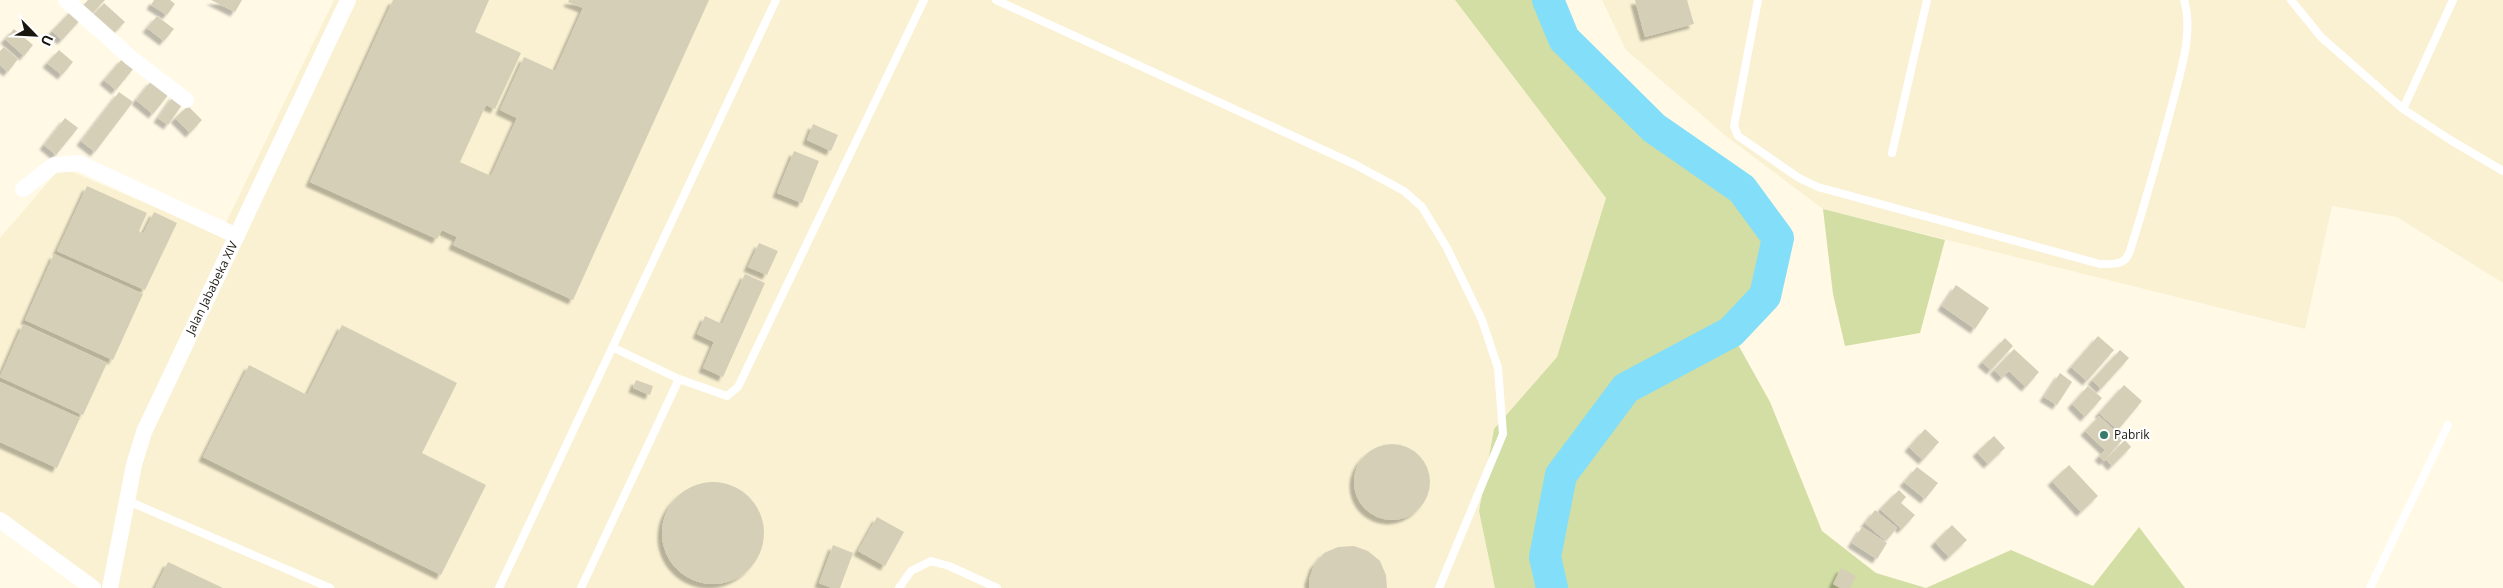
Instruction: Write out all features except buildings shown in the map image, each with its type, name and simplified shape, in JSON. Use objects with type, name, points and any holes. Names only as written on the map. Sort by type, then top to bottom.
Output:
[{"type":"street","points":[[66,0],[130,58],[186,100]]},
{"type":"street","name":"Jalan Jababeka XIV","points":[[110,588],[134,465],[144,432],[348,0]]},
{"type":"street","points":[[23,189],[54,165],[79,163],[237,236]]},
{"type":"street","points":[[0,520],[93,588]]},
{"type":"lane","points":[[499,588],[614,348],[776,0]]},
{"type":"lane","points":[[614,348],[679,379],[726,396],[738,387],[924,0]]},
{"type":"lane","points":[[996,0],[1354,164],[1404,191],[1422,207],[1447,248],[1482,320],[1498,368],[1503,434],[1439,588]]},
{"type":"lane","points":[[1758,0],[1734,126],[1738,136],[1800,178],[1818,187],[2100,264],[2121,264],[2127,259],[2130,251],[2158,158],[2184,56],[2188,22],[2184,0]]},
{"type":"lane","points":[[1892,153],[1927,0]]},
{"type":"lane","points":[[2291,0],[2322,38],[2403,109],[2452,141],[2503,170]]},
{"type":"lane","points":[[2403,109],[2454,0]]},
{"type":"lane","points":[[581,588],[679,379]]},
{"type":"lane","points":[[2370,588],[2448,425]]},
{"type":"lane","points":[[128,502],[330,588]]},
{"type":"lane","points":[[899,588],[911,571],[931,561],[949,566],[997,588]]},
{"type":"shaded area","points":[[334,0],[1455,0],[1606,198],[1557,357],[1494,429],[1479,511],[1495,588],[95,588],[0,514],[0,238],[61,167],[220,235]]},
{"type":"shaded area","points":[[1602,0],[2503,0],[2503,283],[2397,217],[2332,206],[2305,329],[1823,209],[1726,136],[1626,50]]},
{"type":"green space","points":[[1455,0],[1548,0],[1564,39],[1654,128],[1742,189],[1778,238],[1765,296],[1731,332],[1770,402],[1822,531],[1876,573],[1926,588],[1495,588],[1479,511],[1494,429],[1557,357],[1606,198]]},
{"type":"green space","points":[[1823,209],[1945,240],[1920,333],[1845,346],[1833,294]]},
{"type":"green space","points":[[2139,527],[2185,588],[1926,588],[2011,550],[2093,586]]},
{"type":"waterway","points":[[1548,0],[1564,39],[1654,128],[1742,189],[1778,238],[1765,296],[1731,332],[1626,388],[1561,475],[1545,557],[1552,588]]},
{"type":"place","name":"Pabrik","points":[[2104,435]]}]
